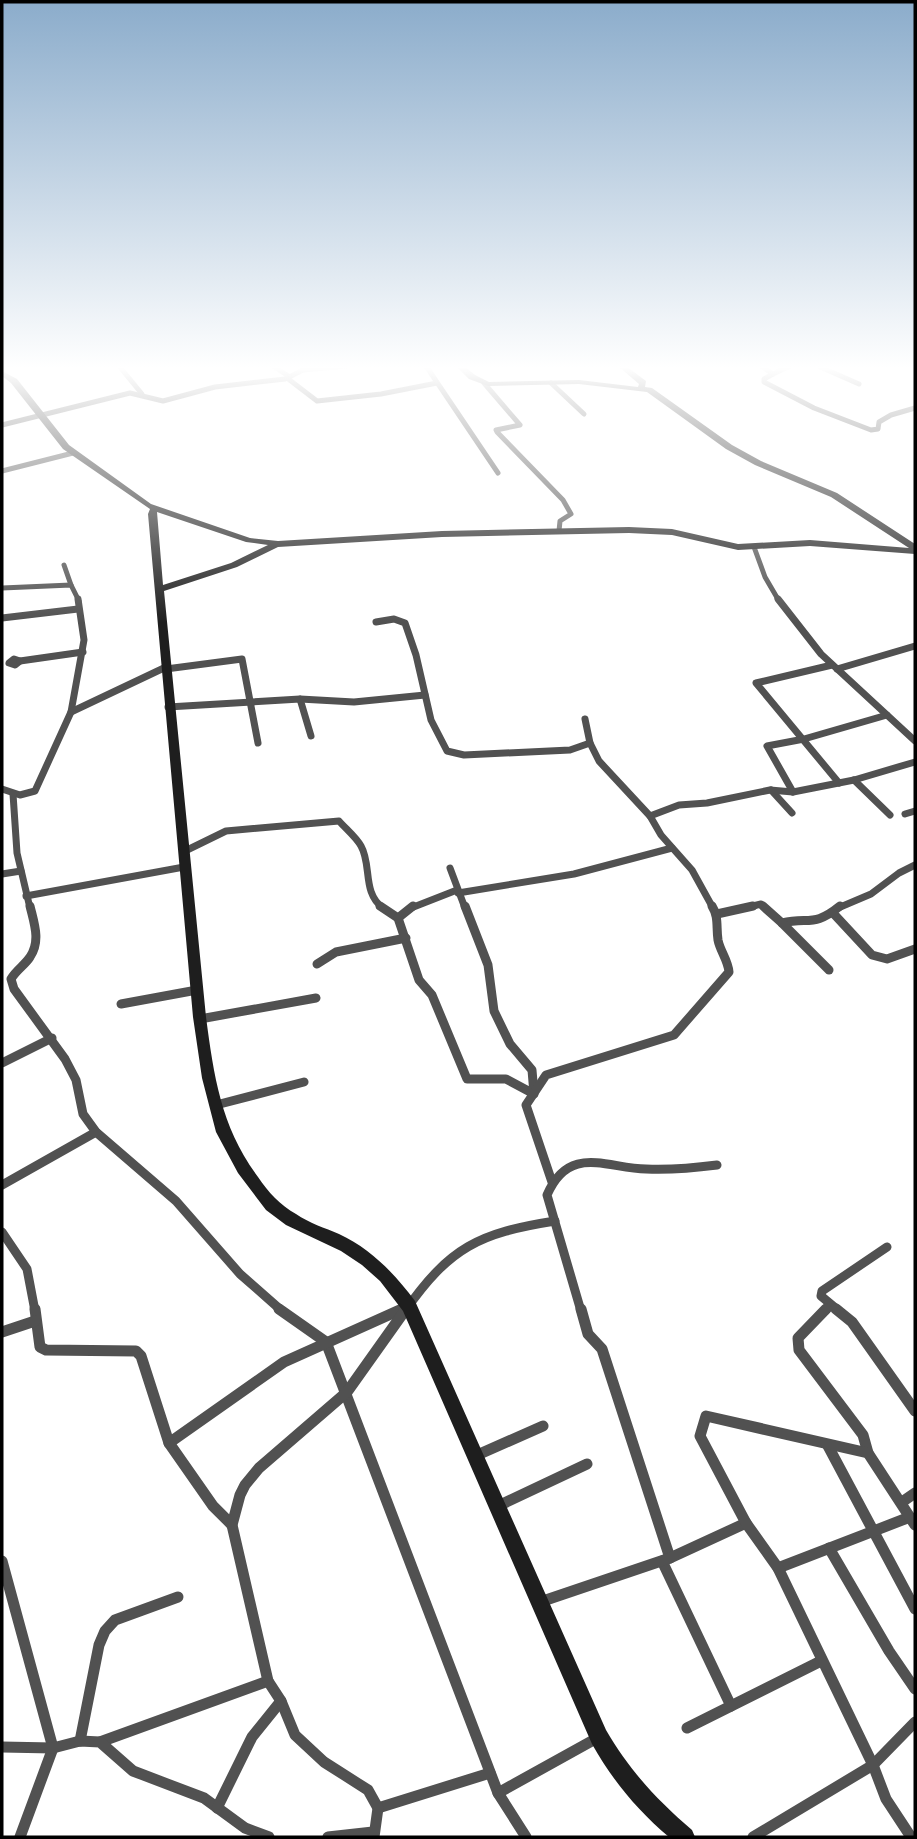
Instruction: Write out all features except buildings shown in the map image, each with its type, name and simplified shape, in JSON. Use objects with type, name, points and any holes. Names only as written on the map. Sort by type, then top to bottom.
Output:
[{"type":"street","points":[[484,452],[498,473]]},
{"type":"street","points":[[516,452],[563,500],[571,514],[561,521],[559,531]]},
{"type":"street","points":[[738,452],[834,495],[915,550]]},
{"type":"street","points":[[2,471],[73,453],[154,509],[242,538],[278,544],[390,537],[629,530],[672,532],[728,546],[810,543],[915,550]]},
{"type":"street","points":[[154,509],[152,514],[168,706],[200,1018],[216,1105],[232,1151],[277,1210],[303,1227],[336,1240],[362,1255],[389,1276],[409,1306],[599,1737],[619,1773],[642,1802],[685,1837]]},
{"type":"street","points":[[159,589],[234,565],[278,544]]},
{"type":"street","points":[[754,547],[760,567],[776,599],[834,667],[915,741]]},
{"type":"street","points":[[2,789],[13,794],[29,794],[35,791],[39,779],[60,744],[71,712],[84,640],[79,601],[64,565]]},
{"type":"street","points":[[2,588],[71,585]]},
{"type":"street","points":[[2,618],[78,609]]},
{"type":"street","points":[[376,622],[394,619],[405,623],[416,655],[430,720],[447,751],[464,755],[570,750],[590,743]]},
{"type":"street","points":[[839,783],[756,683],[915,646]]},
{"type":"street","points":[[5,664],[14,659],[20,661],[83,652]]},
{"type":"street","points":[[71,712],[166,668],[242,659],[258,743]]},
{"type":"street","points":[[168,706],[300,699],[354,702],[425,695]]},
{"type":"street","points":[[300,699],[310,736]]},
{"type":"street","points":[[793,792],[766,746],[804,739],[887,715]]},
{"type":"street","points":[[552,1182],[526,1105],[546,1075],[674,1035],[729,972],[729,961],[718,942],[717,914],[692,870],[672,848],[650,816],[599,761],[590,743],[585,719]]},
{"type":"street","points":[[650,816],[679,805],[707,803],[771,790],[793,792],[854,780],[911,763],[915,772]]},
{"type":"street","points":[[854,780],[890,815]]},
{"type":"street","points":[[771,790],[792,813]]},
{"type":"street","points":[[13,794],[21,871],[37,937],[30,958],[16,970],[11,979],[14,989],[52,1038],[76,1080],[83,1114],[96,1132],[176,1202],[240,1274],[278,1308],[326,1342],[498,1793],[526,1837]]},
{"type":"street","points":[[905,814],[915,811]]},
{"type":"street","points":[[26,896],[183,859],[226,831],[339,821],[362,847],[369,886],[376,903],[398,918],[419,980],[432,995],[467,1079],[506,1079],[534,1094]]},
{"type":"street","points":[[398,918],[414,905],[458,892],[574,874],[672,848]]},
{"type":"street","points":[[782,923],[797,920],[805,923],[833,913],[841,905],[871,894],[899,873],[915,865]]},
{"type":"street","points":[[450,868],[488,965],[494,1011],[510,1044],[532,1070],[534,1094]]},
{"type":"street","points":[[2,874],[21,871]]},
{"type":"street","points":[[717,914],[761,904],[829,970]]},
{"type":"street","points":[[833,913],[872,955],[887,959],[915,949]]},
{"type":"street","points":[[317,964],[335,952],[405,939]]},
{"type":"street","points":[[121,1004],[197,990]]},
{"type":"street","points":[[200,1018],[316,998]]},
{"type":"street","points":[[2,1063],[52,1038]]},
{"type":"street","points":[[216,1105],[304,1082]]},
{"type":"street","points":[[2,1185],[96,1132]]},
{"type":"street","points":[[717,1165],[676,1171],[621,1168],[593,1161],[572,1167],[552,1182],[547,1195],[588,1334],[602,1349],[666,1559],[731,1706]]},
{"type":"street","points":[[328,1837],[374,1835],[378,1808],[368,1790],[324,1762],[295,1735],[281,1701],[268,1681],[232,1525],[246,1482],[347,1392],[439,1269],[468,1244],[493,1233],[555,1221]]},
{"type":"street","points":[[2,1232],[6,1245],[25,1264],[33,1289],[40,1347],[46,1350],[136,1351],[141,1356],[169,1443],[213,1506],[232,1525]]},
{"type":"street","points":[[887,1247],[822,1291],[821,1296],[830,1305],[842,1310],[852,1322],[915,1412]]},
{"type":"street","points":[[778,1568],[873,1531],[913,1521],[868,1453],[863,1435],[799,1350],[798,1338],[830,1305]]},
{"type":"street","points":[[169,1443],[284,1362],[409,1306]]},
{"type":"street","points":[[2,1332],[35,1321]]},
{"type":"street","points":[[868,1453],[706,1416],[700,1436],[746,1523],[778,1568],[873,1765],[886,1798],[911,1837]]},
{"type":"street","points":[[475,1456],[543,1426]]},
{"type":"street","points":[[828,1446],[915,1609]]},
{"type":"street","points":[[498,1506],[587,1464]]},
{"type":"street","points":[[902,1502],[915,1493]]},
{"type":"street","points":[[540,1602],[666,1559],[746,1523]]},
{"type":"street","points":[[829,1548],[889,1651],[915,1689]]},
{"type":"street","points":[[2,1562],[54,1748],[20,1837]]},
{"type":"street","points":[[80,1741],[99,1645],[105,1631],[115,1620],[178,1597]]},
{"type":"street","points":[[687,1728],[821,1661]]},
{"type":"street","points":[[2,1747],[54,1748],[80,1741],[100,1742],[268,1681]]},
{"type":"street","points":[[217,1808],[237,1761],[267,1714],[281,1701]]},
{"type":"street","points":[[753,1837],[873,1765],[915,1722]]},
{"type":"street","points":[[498,1793],[599,1737]]},
{"type":"street","points":[[100,1742],[133,1771],[204,1798],[245,1828],[265,1837]]},
{"type":"street","points":[[378,1808],[491,1773]]}]
